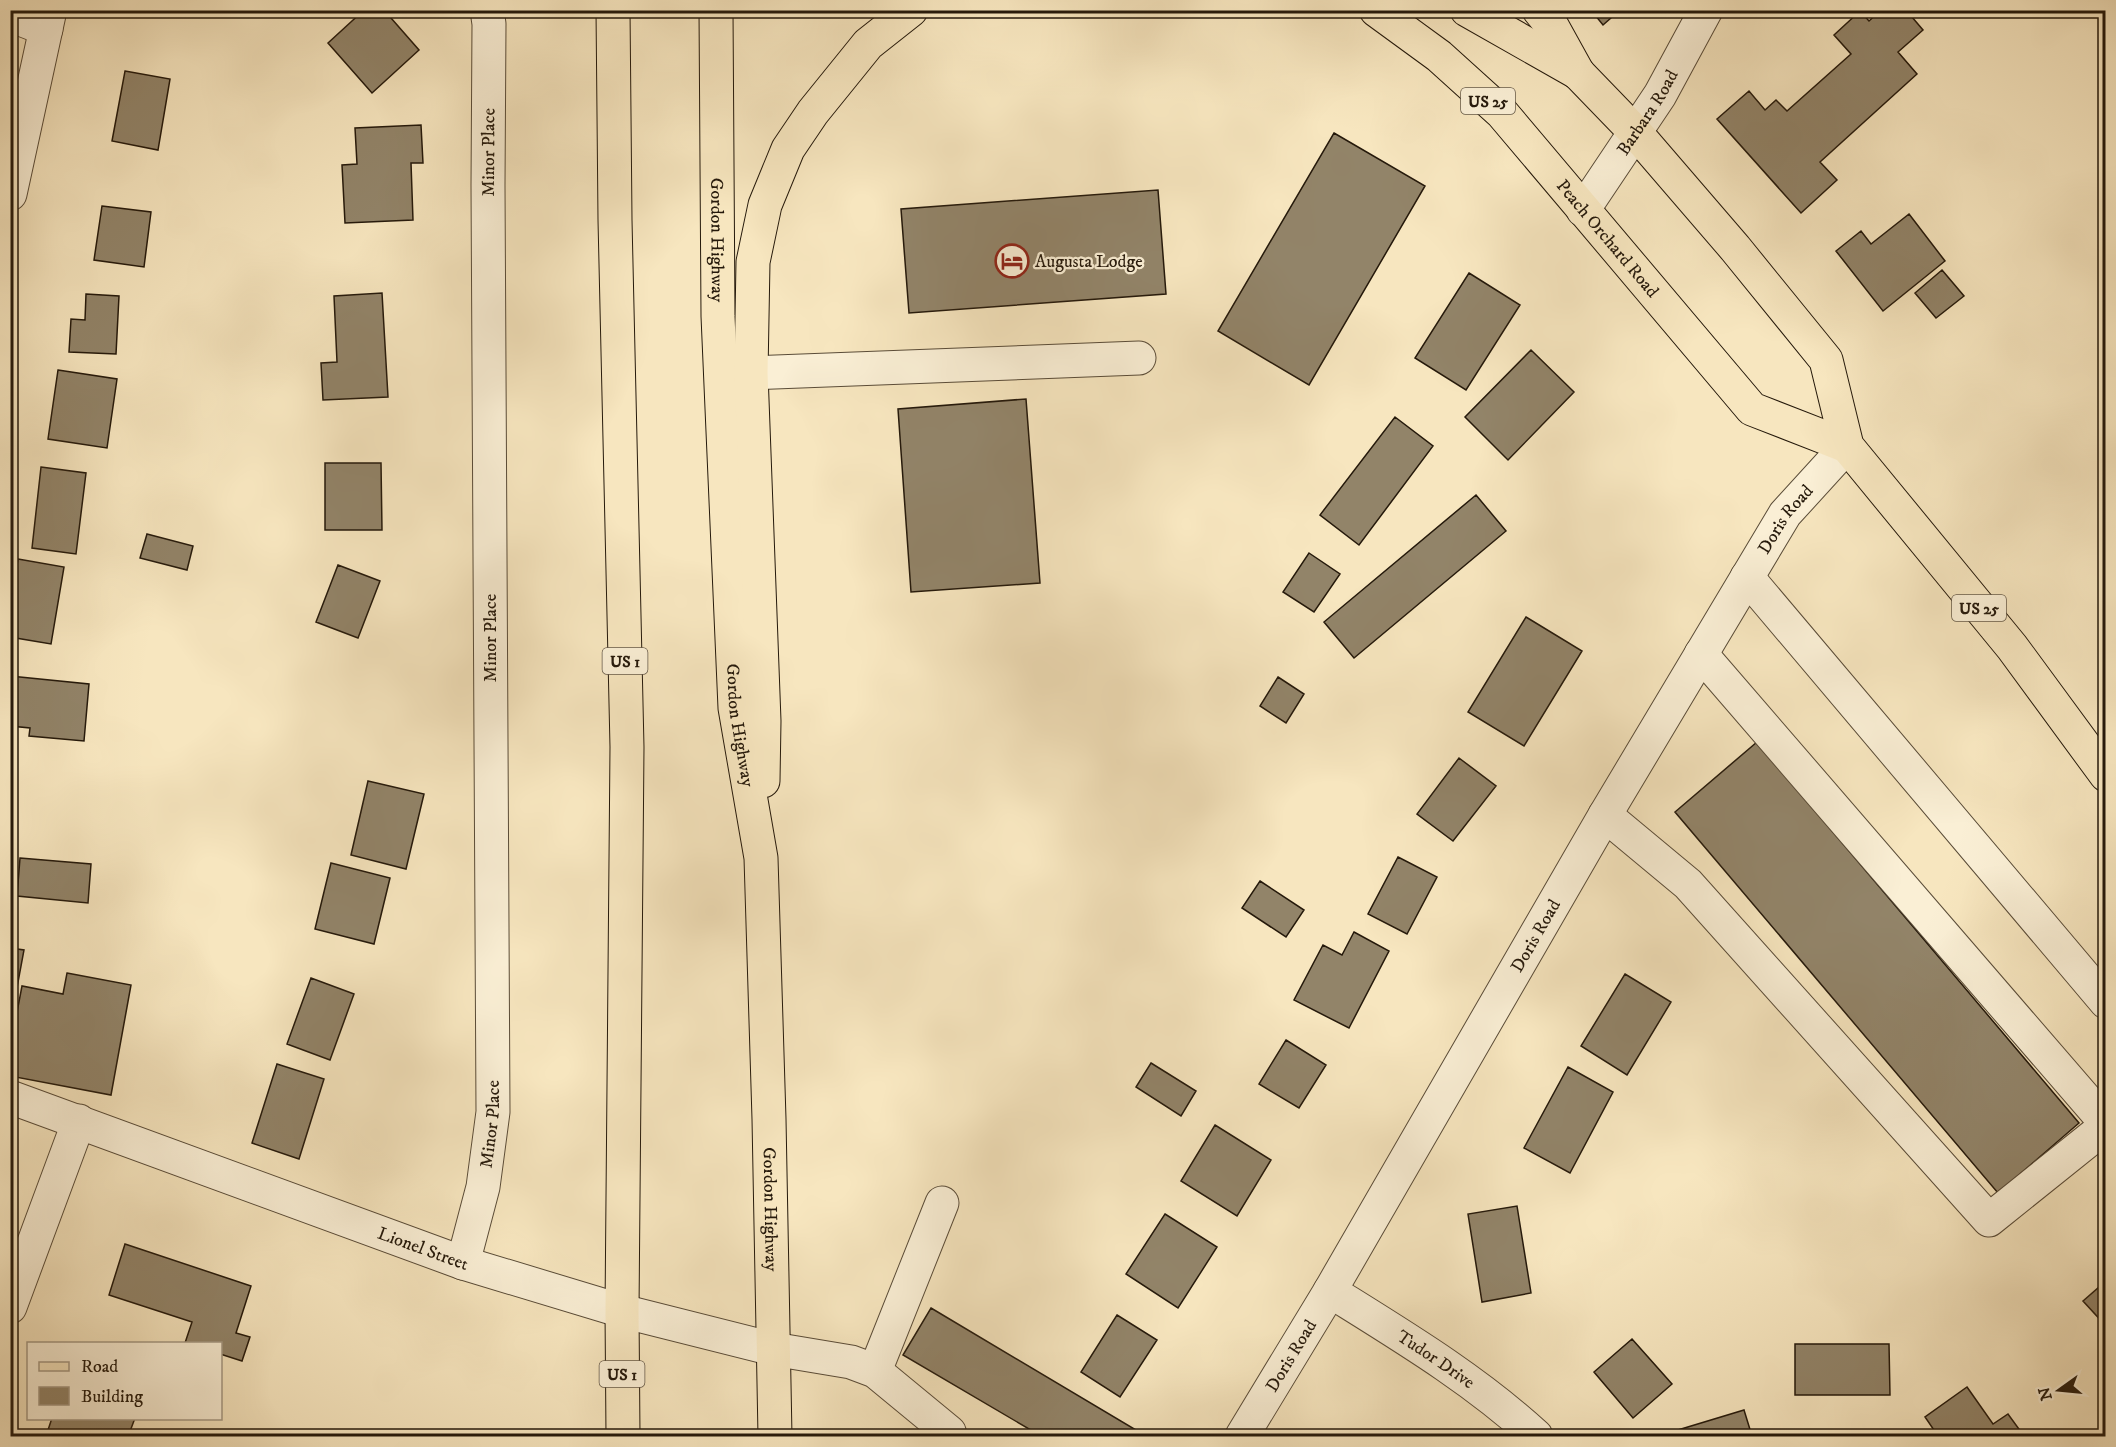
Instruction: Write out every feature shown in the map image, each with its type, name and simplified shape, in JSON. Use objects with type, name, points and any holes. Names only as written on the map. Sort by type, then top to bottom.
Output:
[{"type":"main road","name":"US 1","points":[[613,10],[615,220],[627,747],[623,1437]]},
{"type":"main road","name":"Gordon Highway","points":[[716,10],[718,316],[735,708],[761,858],[775,1437]]},
{"type":"main road","points":[[761,858],[764,721],[751,373],[753,261],[765,205],[788,149],[813,112],[868,44],[911,10]]},
{"type":"main road","name":"Peach Orchard Road","points":[[1376,10],[1439,56],[1502,113],[1752,409],[1847,446]]},
{"type":"main road","points":[[1467,10],[1578,74]]},
{"type":"main road","name":"US 25","points":[[1539,10],[1552,26],[1578,74]]},
{"type":"main road","name":"Peach Orchard Road","points":[[1578,74],[1636,133],[1735,248],[1826,360],[1847,446],[2012,647],[2106,774]]},
{"type":"street","name":"Minor Place","points":[[463,1263],[483,1187],[493,1112],[488,10]]},
{"type":"street","name":"Barbara Road","points":[[1583,210],[1660,95],[1706,10]]},
{"type":"street","points":[[10,15],[48,20],[10,194]]},
{"type":"street","points":[[751,373],[1139,358]]},
{"type":"street","name":"Doris Road","points":[[1242,1437],[1330,1291],[1605,815],[1785,514],[1847,446]]},
{"type":"street","points":[[1748,577],[2106,1002]]},
{"type":"street","points":[[1605,815],[1688,884],[1989,1220],[2106,1124],[1701,654]]},
{"type":"street","name":"Lionel Street","points":[[10,1097],[463,1263],[622,1311],[773,1349],[851,1362],[875,1371]]},
{"type":"street","points":[[10,1308],[79,1121]]},
{"type":"street","points":[[942,1203],[875,1371],[950,1432],[948,1437]]},
{"type":"street","name":"Tudor Drive","points":[[1330,1291],[1454,1369],[1508,1410],[1536,1437]]},
{"type":"building","points":[[364,10],[384,10],[419,50],[372,93],[328,43]]},
{"type":"building","points":[[1591,10],[1620,10],[1603,25]]},
{"type":"building","points":[[1881,10],[1906,10],[1923,30],[1898,52],[1917,74],[1820,162],[1837,180],[1801,213],[1717,119],[1749,91],[1765,110],[1776,100],[1787,111],[1851,54],[1834,35],[1860,11],[1869,21]]},
{"type":"building","points":[[125,71],[170,79],[158,150],[112,141]]},
{"type":"building","points":[[421,125],[423,163],[411,163],[413,220],[345,223],[342,165],[357,164],[355,128]]},
{"type":"building","points":[[1334,133],[1425,186],[1309,385],[1218,331]]},
{"type":"building","points":[[1158,190],[1166,294],[909,313],[901,209]]},
{"type":"building","points":[[102,206],[151,212],[144,267],[94,260]]},
{"type":"building","points":[[1909,214],[1945,261],[1883,311],[1836,251],[1861,231],[1871,244]]},
{"type":"building","points":[[1942,270],[1964,296],[1936,318],[1915,293]]},
{"type":"building","points":[[1469,273],[1520,305],[1466,390],[1415,358]]},
{"type":"building","points":[[382,293],[388,397],[323,400],[321,363],[337,362],[334,296]]},
{"type":"building","points":[[86,294],[119,296],[116,354],[69,352],[71,319],[85,320]]},
{"type":"building","points":[[1531,350],[1574,392],[1508,460],[1465,417]]},
{"type":"building","points":[[58,370],[117,379],[107,448],[48,439]]},
{"type":"building","points":[[1026,399],[1040,583],[911,592],[898,409]]},
{"type":"building","points":[[1395,417],[1433,446],[1359,545],[1320,515]]},
{"type":"building","points":[[325,463],[381,463],[382,530],[325,530]]},
{"type":"building","points":[[41,467],[86,473],[76,554],[32,548]]},
{"type":"building","points":[[1476,495],[1506,531],[1354,658],[1324,622]]},
{"type":"building","points":[[147,534],[193,546],[187,570],[140,558]]},
{"type":"building","points":[[1309,553],[1340,574],[1314,612],[1283,592]]},
{"type":"building","points":[[18,559],[64,567],[51,644],[10,637],[10,604]]},
{"type":"building","points":[[338,565],[380,581],[358,638],[316,622]]},
{"type":"building","points":[[1526,617],[1582,651],[1524,746],[1468,712]]},
{"type":"building","points":[[10,676],[89,684],[84,741],[29,736],[30,728],[10,726]]},
{"type":"building","points":[[1278,677],[1304,694],[1286,723],[1260,706]]},
{"type":"building","points":[[1757,742],[2079,1123],[1998,1193],[1675,812]]},
{"type":"building","points":[[1459,758],[1496,786],[1453,841],[1417,814]]},
{"type":"building","points":[[368,781],[424,794],[406,869],[351,855]]},
{"type":"building","points":[[1398,857],[1437,877],[1407,934],[1368,914]]},
{"type":"building","points":[[20,858],[91,864],[88,903],[17,896]]},
{"type":"building","points":[[331,863],[390,878],[374,944],[315,929]]},
{"type":"building","points":[[1260,881],[1304,910],[1286,937],[1242,908]]},
{"type":"building","points":[[1354,932],[1389,951],[1349,1028],[1294,1000],[1323,945],[1342,955]]},
{"type":"building","points":[[10,948],[24,950],[11,1020],[10,1020]]},
{"type":"building","points":[[67,973],[131,985],[111,1095],[10,1076],[10,1049],[22,986],[63,994]]},
{"type":"building","points":[[1625,974],[1671,1002],[1627,1075],[1581,1046]]},
{"type":"building","points":[[311,978],[354,994],[330,1060],[287,1044]]},
{"type":"building","points":[[1286,1040],[1326,1065],[1299,1108],[1259,1084]]},
{"type":"building","points":[[1151,1063],[1196,1091],[1181,1116],[1136,1087]]},
{"type":"building","points":[[277,1064],[324,1079],[299,1159],[252,1143]]},
{"type":"building","points":[[1568,1067],[1613,1092],[1570,1173],[1524,1148]]},
{"type":"building","points":[[1215,1125],[1271,1160],[1237,1216],[1181,1181]]},
{"type":"building","points":[[1517,1206],[1531,1293],[1482,1302],[1468,1214]]},
{"type":"building","points":[[1165,1214],[1217,1247],[1178,1308],[1126,1274]]},
{"type":"building","points":[[125,1244],[251,1286],[236,1333],[250,1337],[242,1361],[222,1355],[222,1342],[185,1342],[192,1322],[109,1295]]},
{"type":"building","points":[[2106,1281],[2106,1326],[2083,1301]]},
{"type":"building","points":[[931,1308],[1136,1430],[1132,1436],[1041,1436],[903,1355]]},
{"type":"building","points":[[1117,1315],[1157,1340],[1120,1397],[1081,1372]]},
{"type":"building","points":[[1632,1339],[1672,1384],[1633,1418],[1594,1372]]},
{"type":"building","points":[[1795,1344],[1889,1344],[1890,1395],[1795,1395]]},
{"type":"building","points":[[1967,1387],[1993,1424],[2008,1414],[2024,1436],[1938,1436],[1925,1417]]},
{"type":"building","points":[[1744,1410],[1752,1436],[1658,1436]]},
{"type":"building","points":[[51,1420],[134,1420],[129,1434],[119,1430],[117,1436],[46,1436]]},
{"type":"place","name":"Augusta Lodge","points":[[1012,261]]}]
